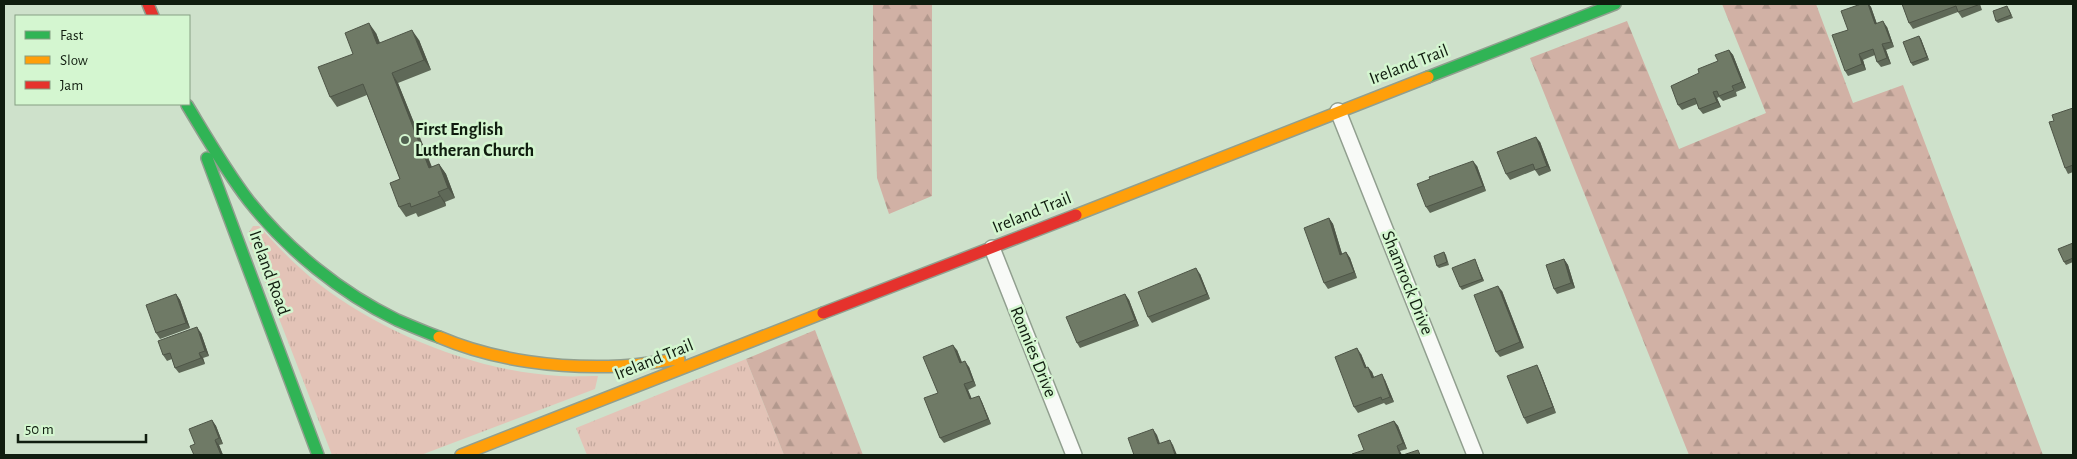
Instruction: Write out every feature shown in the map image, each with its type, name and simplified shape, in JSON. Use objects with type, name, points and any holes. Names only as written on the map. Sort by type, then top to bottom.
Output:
[{"type":"street","name":"Ireland Trail","points":[[461,455],[1615,4]]},
{"type":"street","name":"Ireland Road","points":[[187,105],[318,455]]},
{"type":"street","points":[[188,105],[228,174],[261,215],[290,246],[322,273],[352,294],[414,328],[455,344],[488,353],[528,361],[576,366],[619,367],[653,364],[724,351]]},
{"type":"street","name":"Shamrock Drive","points":[[1338,111],[1475,455]]},
{"type":"street","name":"Ronnies Drive","points":[[992,248],[1074,455]]},
{"type":"green space","points":[[873,4],[932,4],[932,196],[889,214],[877,178]]},
{"type":"green space","points":[[1722,4],[1816,4],[1853,103],[1903,85],[2043,455],[1689,455],[1530,58],[1627,21],[1679,149],[1766,113]]},
{"type":"green space","points":[[253,226],[259,226],[303,271],[319,284],[373,319],[402,334],[433,347],[497,367],[560,376],[598,376],[595,389],[421,455],[332,455],[249,241],[249,232]]},
{"type":"green space","points":[[815,330],[863,455],[784,455],[746,359]]},
{"type":"green space","points":[[746,359],[784,455],[587,455],[576,428]]},
{"type":"building","points":[[1861,4],[1868,4],[1875,24],[1883,21],[1891,42],[1882,44],[1887,58],[1877,62],[1873,49],[1859,54],[1862,64],[1845,71],[1832,35],[1848,30],[1841,11]]},
{"type":"building","points":[[1902,4],[1978,5],[1958,12],[1956,6],[1909,23]]},
{"type":"building","points":[[2007,6],[2011,15],[1996,21],[1993,11]]},
{"type":"building","name":"First English Lutheran Church","points":[[369,23],[377,44],[412,30],[424,60],[392,73],[429,168],[439,164],[448,188],[438,192],[440,196],[411,207],[410,203],[399,207],[390,183],[400,179],[363,84],[330,97],[318,67],[353,54],[345,33]]},
{"type":"building","points":[[1919,36],[1927,57],[1911,63],[1903,42]]},
{"type":"building","points":[[1729,50],[1742,82],[1732,86],[1734,90],[1719,96],[1717,91],[1713,92],[1717,102],[1699,109],[1695,98],[1678,105],[1671,86],[1699,73],[1698,69],[1718,61],[1715,55]]},
{"type":"building","points":[[2073,108],[2073,165],[2065,168],[2049,122],[2054,121],[2052,115]]},
{"type":"building","points":[[1536,137],[1547,166],[1535,170],[1533,164],[1506,174],[1497,152]]},
{"type":"building","points":[[1473,161],[1483,186],[1426,207],[1417,184],[1430,179],[1429,177]]},
{"type":"building","points":[[1329,218],[1340,255],[1346,252],[1354,272],[1324,283],[1304,228]]},
{"type":"building","points":[[2073,243],[2073,258],[2064,262],[2058,249]]},
{"type":"building","points":[[1444,252],[1447,262],[1437,266],[1434,256]]},
{"type":"building","points":[[1475,259],[1482,279],[1460,287],[1452,268]]},
{"type":"building","points":[[1564,259],[1571,283],[1554,289],[1546,265]]},
{"type":"building","points":[[1196,268],[1207,294],[1148,317],[1138,292]]},
{"type":"building","points":[[1498,286],[1520,342],[1496,352],[1474,295]]},
{"type":"building","points":[[176,294],[186,323],[156,333],[146,305]]},
{"type":"building","points":[[1125,294],[1135,320],[1077,343],[1066,317]]},
{"type":"building","points":[[197,327],[205,351],[199,353],[201,358],[175,368],[170,353],[163,355],[158,341]]},
{"type":"building","points":[[953,345],[960,363],[965,361],[973,381],[964,384],[970,399],[979,396],[988,419],[940,438],[924,398],[938,393],[923,357]]},
{"type":"building","points":[[1357,348],[1365,368],[1368,367],[1372,378],[1382,374],[1390,397],[1382,400],[1381,397],[1354,407],[1335,357]]},
{"type":"building","points":[[1537,365],[1553,407],[1524,418],[1507,376]]},
{"type":"building","points":[[212,420],[219,438],[215,440],[221,455],[194,455],[190,446],[195,444],[189,429]]},
{"type":"building","points":[[1394,421],[1403,443],[1397,446],[1400,455],[1352,454],[1364,450],[1358,435]]},
{"type":"building","points":[[1153,429],[1158,444],[1170,440],[1175,455],[1134,455],[1128,438]]},
{"type":"building","points":[[1418,450],[1420,455],[1403,455]]},
{"type":"traffic: fast","points":[[1428,77],[1615,4]]},
{"type":"traffic: fast","points":[[187,105],[249,201],[298,253],[336,283],[376,309],[397,320],[439,337]]},
{"type":"traffic: fast","points":[[207,158],[318,455]]},
{"type":"traffic: slow","points":[[1076,215],[1428,77]]},
{"type":"traffic: slow","points":[[461,455],[823,313]]},
{"type":"traffic: slow","points":[[439,337],[483,352],[529,362],[598,367],[636,365],[679,359]]},
{"type":"traffic: jam","points":[[148,4],[153,15]]},
{"type":"traffic: jam","points":[[823,313],[1076,215]]},
{"type":"place","name":"First English Lutheran Church","points":[[405,140]]}]
